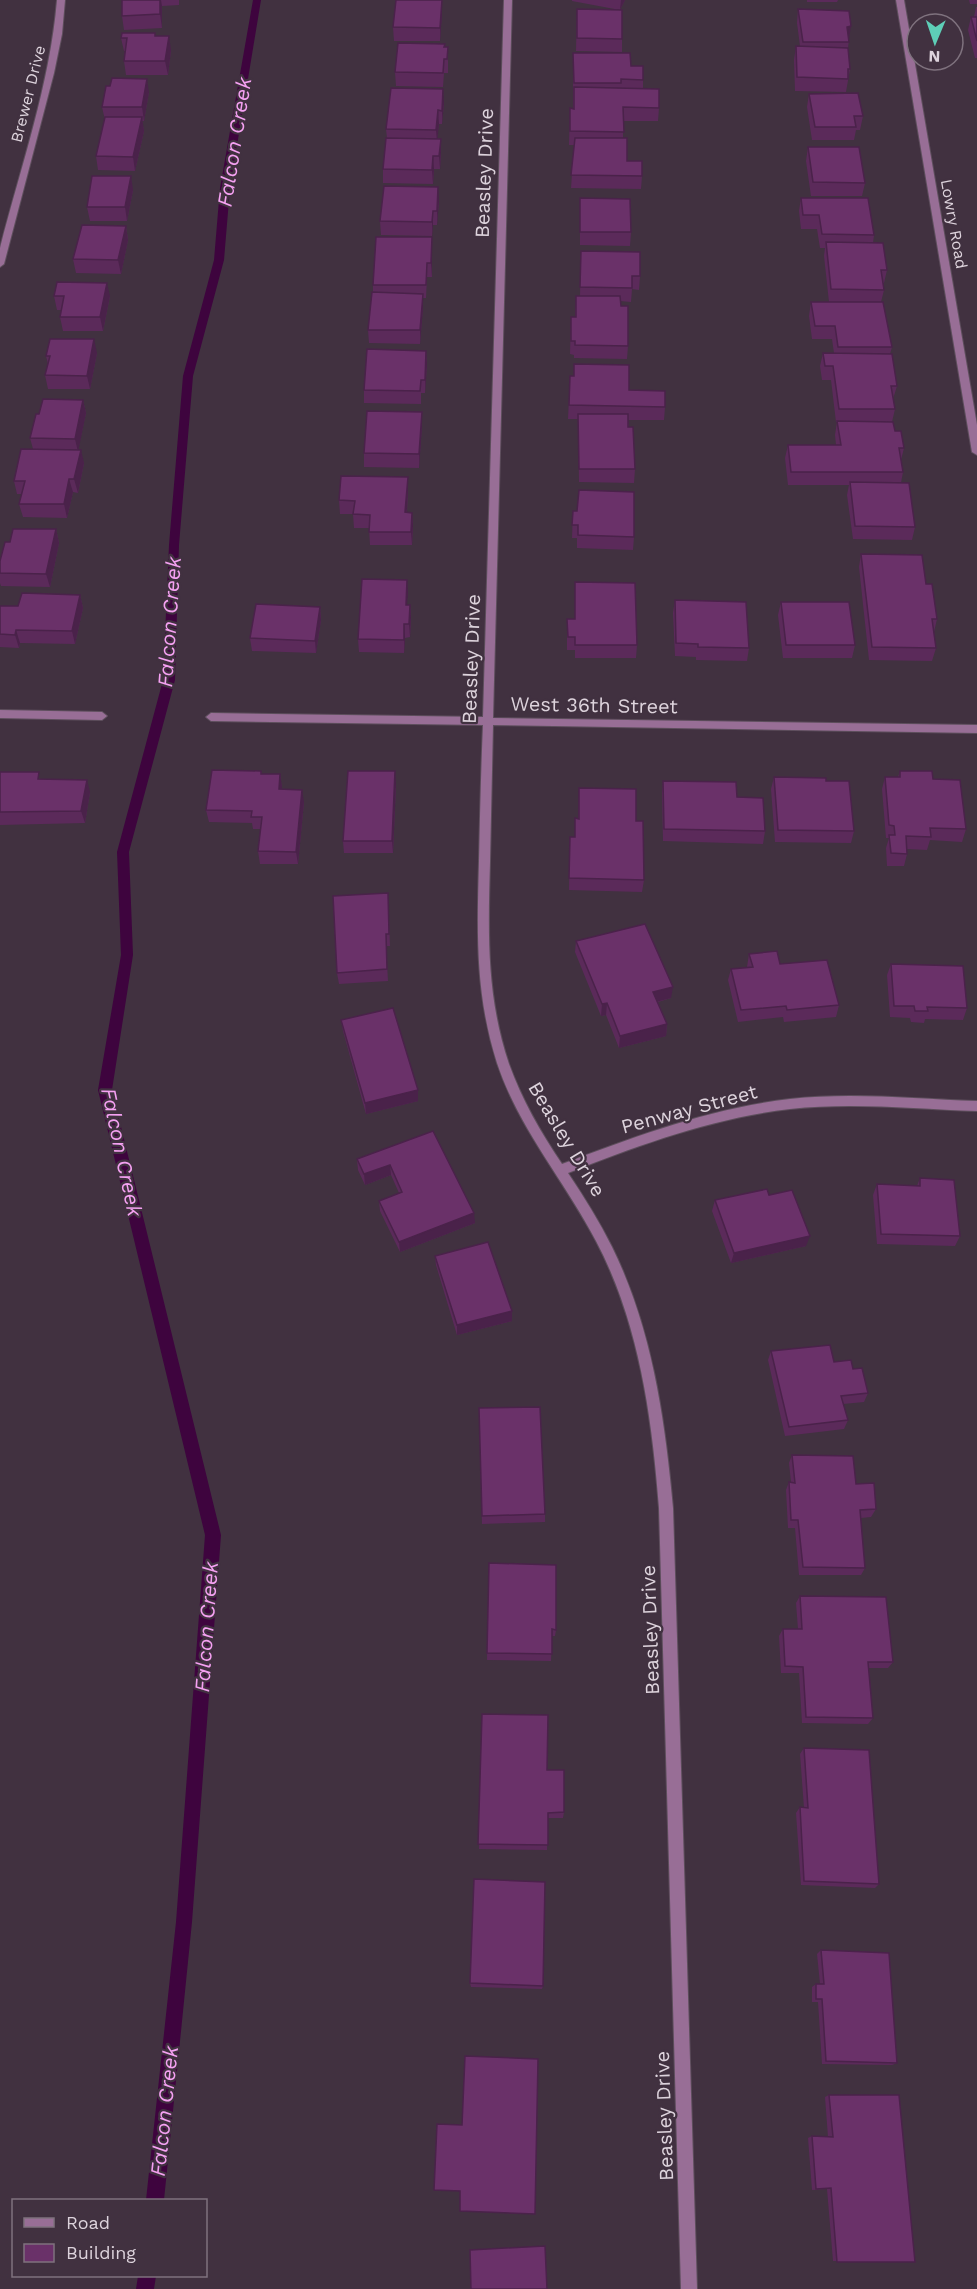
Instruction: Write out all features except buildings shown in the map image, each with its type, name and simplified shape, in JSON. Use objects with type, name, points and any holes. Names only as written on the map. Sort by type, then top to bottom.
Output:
[{"type":"street","name":"Brewer Drive","points":[[0,264],[50,73],[58,34],[61,0]]},
{"type":"street","name":"Beasley Drive","points":[[508,0],[482,942],[485,992],[494,1035],[517,1097],[559,1171],[591,1218],[608,1252],[623,1291],[647,1374],[662,1461],[666,1520],[689,2289]]},
{"type":"street","name":"Lowry Road","points":[[900,0],[977,452]]},
{"type":"street","points":[[0,714],[102,716]]},
{"type":"street","name":"West 36th Street","points":[[211,717],[977,729]]},
{"type":"street","name":"Penway Street","points":[[559,1171],[629,1144],[750,1110],[819,1102],[977,1106]]},
{"type":"waterway","name":"Falcon Creek","points":[[155,2199],[184,1922],[213,1535],[105,1090],[127,955],[123,852],[169,680],[174,545],[188,376],[219,260],[225,188],[257,0]]},
{"type":"waterway","name":"Falcon Creek","points":[[145,2289],[147,2277]]}]
